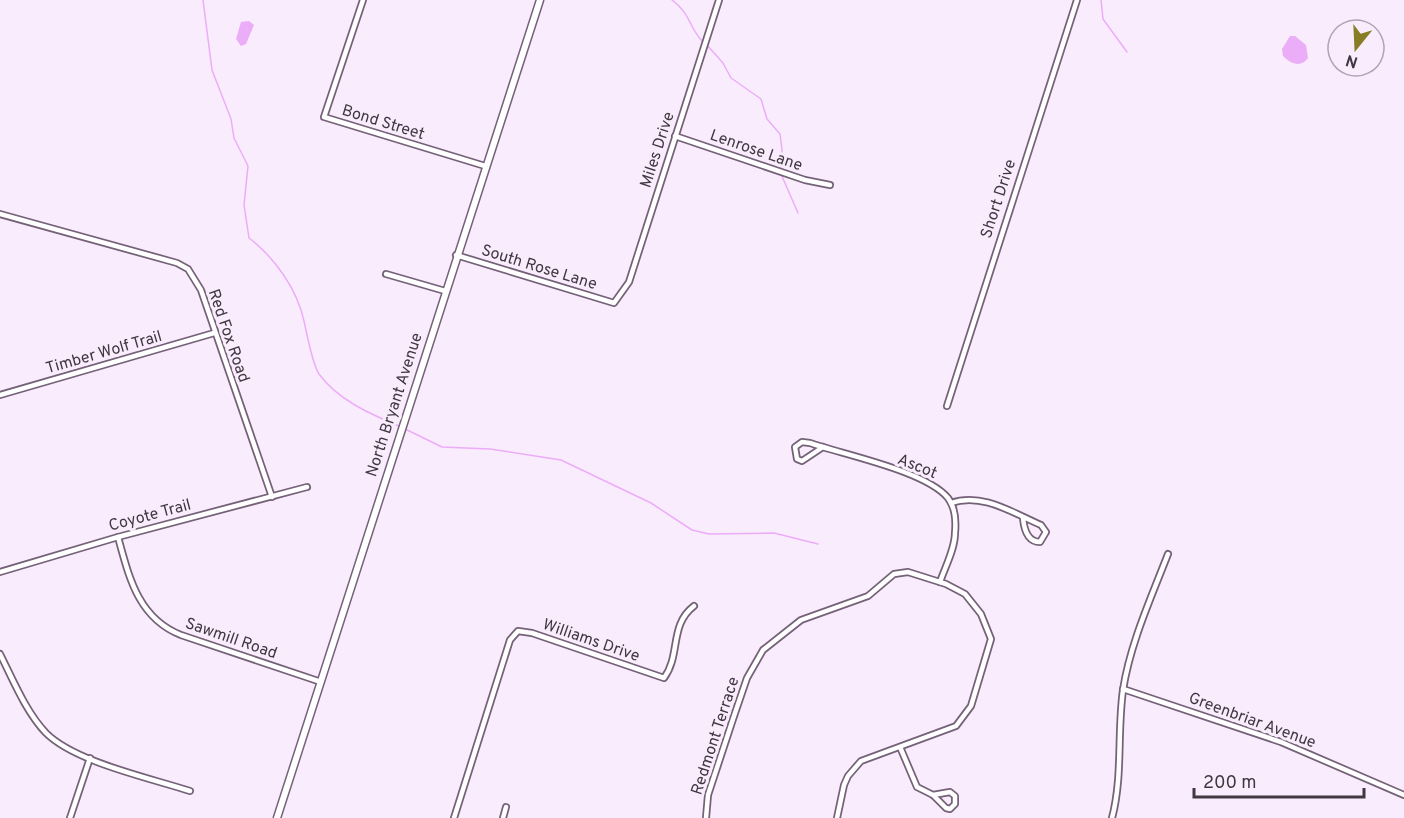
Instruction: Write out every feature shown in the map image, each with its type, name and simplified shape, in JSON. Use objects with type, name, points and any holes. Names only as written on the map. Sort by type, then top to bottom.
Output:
[{"type":"street","name":"Bond Street","points":[[363,0],[324,117],[485,166]]},
{"type":"street","name":"North Bryant Avenue","points":[[278,818],[456,255],[540,0]]},
{"type":"street","name":"Miles Drive","points":[[614,303],[629,282],[719,0]]},
{"type":"street","name":"Short Drive","points":[[948,406],[981,294],[1077,0]]},
{"type":"street","name":"Lenrose Lane","points":[[675,136],[804,180],[830,185]]},
{"type":"street","name":"Red Fox Road","points":[[0,214],[177,262],[188,269],[201,290],[272,497]]},
{"type":"street","name":"South Rose Lane","points":[[456,255],[614,303]]},
{"type":"street","points":[[386,273],[445,291]]},
{"type":"street","name":"Timber Wolf Trail","points":[[0,395],[214,333]]},
{"type":"street","name":"Ascot","points":[[823,447],[802,461],[794,454],[795,447],[802,442],[823,447],[918,477],[939,489],[951,503]]},
{"type":"street","name":"Coyote Trail","points":[[0,572],[118,537],[307,487]]},
{"type":"street","points":[[837,818],[848,776],[861,760],[945,731],[956,726],[965,716],[991,639],[981,614],[965,594],[940,582],[956,536],[951,503],[964,498],[978,499],[1023,518],[1045,528],[1044,537],[1040,542],[1031,540],[1028,536],[1023,518]]},
{"type":"street","name":"Sawmill Road","points":[[118,537],[132,585],[143,606],[160,624],[181,635],[321,682]]},
{"type":"street","points":[[1112,818],[1119,782],[1123,689],[1144,616],[1168,554]]},
{"type":"street","name":"Redmont Terrace","points":[[706,818],[708,795],[734,716],[747,678],[763,650],[801,620],[868,596],[894,574],[908,572],[940,582]]},
{"type":"street","name":"Williams Drive","points":[[454,818],[510,640],[518,632],[532,633],[664,678],[672,668],[679,623],[694,606]]},
{"type":"street","points":[[0,654],[45,732],[63,746],[90,758],[190,791]]},
{"type":"street","name":"Greenbriar Avenue","points":[[1123,689],[1281,742],[1404,795]]},
{"type":"street","points":[[900,747],[917,787],[933,795],[946,808],[950,809],[955,804],[955,796],[950,792],[933,795]]},
{"type":"street","points":[[70,818],[90,758]]},
{"type":"street","points":[[503,818],[506,807]]},
{"type":"shaded area","points":[[249,21],[254,25],[246,44],[241,46],[236,39],[241,22]]},
{"type":"shaded area","points":[[1290,36],[1295,36],[1306,45],[1308,58],[1302,63],[1293,63],[1283,56],[1282,49]]},
{"type":"waterway","points":[[203,0],[212,70],[231,119],[234,138],[248,166],[244,205],[249,238],[268,255],[284,275],[296,297],[319,374],[345,399],[399,426]]},
{"type":"waterway","points":[[672,0],[687,16],[703,42]]},
{"type":"waterway","points":[[1101,0],[1103,19],[1127,52]]},
{"type":"waterway","points":[[707,45],[723,63],[731,78],[761,99],[767,119],[780,134],[781,169]]},
{"type":"waterway","points":[[781,174],[798,213]]},
{"type":"waterway","points":[[403,428],[442,447],[490,449],[561,460],[651,503],[692,530],[709,534],[774,533],[818,544]]}]
